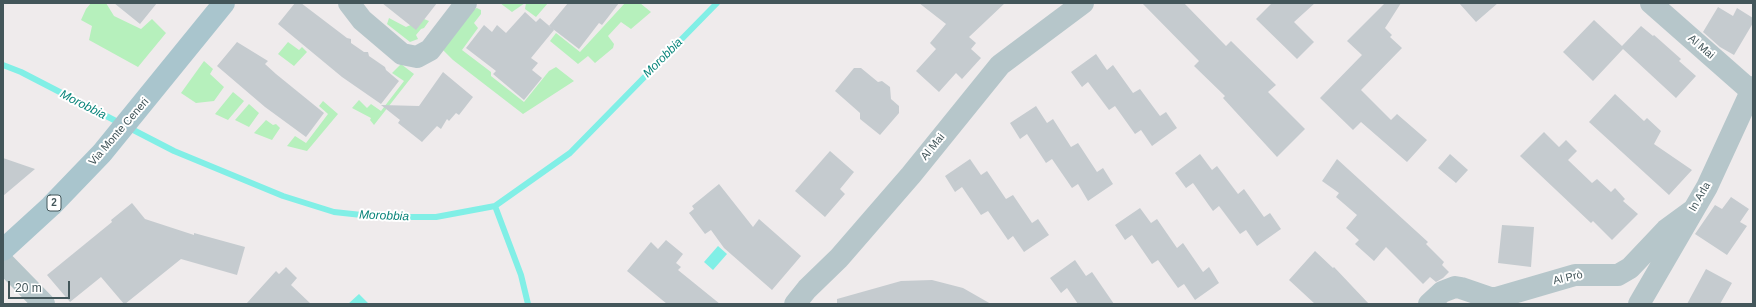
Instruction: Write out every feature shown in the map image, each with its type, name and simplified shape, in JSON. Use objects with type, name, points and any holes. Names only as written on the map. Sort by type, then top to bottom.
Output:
[{"type":"main road","name":"Via Monte Ceneri","points":[[3,250],[51,206],[102,153],[224,3]]},
{"type":"street","points":[[349,3],[362,20],[402,54],[417,57],[430,50],[466,3]]},
{"type":"street","name":"Al Mai","points":[[795,304],[807,289],[839,258],[911,175],[1000,65],[1083,3]]},
{"type":"street","name":"Al Mai","points":[[1651,3],[1752,89]]},
{"type":"street","name":"In Arla","points":[[1639,304],[1706,187],[1752,89]]},
{"type":"street","name":"Al Prò","points":[[1429,304],[1442,292],[1454,287],[1490,298],[1496,298],[1575,275],[1618,275],[1630,268],[1666,230],[1692,211]]},
{"type":"street","points":[[3,262],[44,304]]},
{"type":"green space","points":[[91,3],[106,3],[114,16],[141,29],[152,19],[166,33],[138,67],[89,40],[92,26],[81,20],[86,9]]},
{"type":"green space","points":[[500,3],[525,3],[512,12]]},
{"type":"green space","points":[[526,3],[548,3],[536,17],[525,9]]},
{"type":"green space","points":[[625,3],[640,3],[651,12],[631,29],[621,22],[608,36],[614,44],[613,48],[595,63],[588,56],[578,64],[550,41],[556,33],[580,52]]},
{"type":"green space","points":[[477,8],[481,10],[481,14],[474,23],[478,28],[462,50],[491,72],[491,76],[524,102],[549,71],[556,67],[574,81],[523,114],[453,60],[442,49],[474,9]]},
{"type":"green space","points":[[389,18],[406,27],[424,19],[429,21],[416,35],[418,39],[410,42],[387,24]]},
{"type":"green space","points":[[288,42],[299,50],[302,47],[307,52],[294,66],[278,54]]},
{"type":"green space","points":[[204,61],[213,69],[210,74],[224,87],[214,101],[196,103],[181,93]]},
{"type":"green space","points":[[401,64],[414,74],[374,125],[370,120],[371,118],[352,108],[359,100],[367,108],[371,104],[381,111],[404,81],[392,73]]},
{"type":"green space","points":[[233,92],[244,101],[228,120],[215,114]]},
{"type":"green space","points":[[323,101],[338,114],[307,151],[287,146],[295,136],[306,143],[328,114],[319,106]]},
{"type":"green space","points":[[249,104],[259,113],[249,127],[235,120]]},
{"type":"green space","points":[[266,120],[273,125],[276,124],[280,128],[272,140],[254,133]]},
{"type":"water","points":[[718,246],[727,254],[713,270],[704,262]]},
{"type":"water","points":[[359,294],[369,304],[348,304]]},
{"type":"building","points":[[114,3],[157,3],[140,24]]},
{"type":"building","points":[[295,3],[301,3],[347,38],[351,39],[351,43],[364,52],[368,52],[369,56],[385,67],[386,70],[399,81],[381,104],[342,77],[278,24]]},
{"type":"building","points":[[382,3],[437,3],[416,30]]},
{"type":"building","points":[[568,3],[619,3],[602,25],[599,23],[579,49],[549,26]]},
{"type":"building","points":[[919,3],[1005,3],[969,37],[976,43],[971,49],[981,58],[962,79],[956,73],[939,92],[916,71],[936,49],[930,43],[946,24]]},
{"type":"building","points":[[1142,3],[1184,3],[1226,46],[1231,41],[1276,85],[1268,92],[1305,129],[1277,157],[1223,98],[1225,96],[1194,66],[1199,61]]},
{"type":"building","points":[[1272,3],[1315,3],[1294,22],[1314,42],[1297,59],[1256,19]]},
{"type":"building","points":[[1385,3],[1401,3],[1385,28],[1392,35],[1390,37],[1402,48],[1361,90],[1391,120],[1397,114],[1427,140],[1407,162],[1361,122],[1353,130],[1320,98],[1362,55],[1347,41]]},
{"type":"building","points":[[1459,3],[1498,3],[1476,22]]},
{"type":"building","points":[[1718,7],[1733,16],[1737,8],[1753,18],[1753,23],[1734,55],[1720,47],[1703,32]]},
{"type":"building","points":[[525,12],[536,22],[540,18],[554,30],[531,58],[538,63],[532,70],[542,78],[524,100],[493,74],[496,71],[466,48],[484,25],[492,32],[497,25],[506,33]]},
{"type":"building","points":[[1594,20],[1622,46],[1641,26],[1653,36],[1654,35],[1681,59],[1679,61],[1696,76],[1676,98],[1623,49],[1593,81],[1563,52]]},
{"type":"building","points":[[237,42],[268,61],[265,64],[324,113],[306,137],[265,107],[217,66]]},
{"type":"building","points":[[1096,54],[1107,70],[1113,65],[1133,93],[1140,89],[1160,116],[1166,112],[1177,128],[1152,146],[1141,130],[1135,134],[1115,106],[1109,110],[1088,82],[1082,87],[1071,72]]},
{"type":"building","points":[[854,68],[861,68],[878,82],[882,81],[890,87],[891,99],[899,106],[899,113],[880,135],[860,119],[860,113],[835,91]]},
{"type":"building","points":[[443,72],[473,97],[459,115],[456,113],[449,121],[447,119],[441,129],[437,126],[422,142],[398,123],[400,120],[381,105],[419,106]]},
{"type":"building","points":[[1615,94],[1644,121],[1647,118],[1661,131],[1654,144],[1692,170],[1669,195],[1589,122]]},
{"type":"building","points":[[1036,106],[1047,123],[1053,119],[1071,147],[1078,143],[1097,172],[1103,168],[1113,184],[1088,201],[1078,184],[1072,188],[1052,159],[1046,163],[1027,134],[1020,139],[1010,123]]},
{"type":"building","points":[[1544,132],[1559,147],[1566,140],[1577,151],[1568,160],[1592,183],[1597,179],[1611,192],[1615,188],[1625,199],[1623,201],[1638,214],[1612,240],[1593,221],[1591,223],[1520,156]]},
{"type":"building","points":[[830,151],[854,172],[840,189],[845,194],[825,217],[795,191]]},
{"type":"building","points":[[1200,154],[1212,170],[1217,166],[1238,194],[1244,189],[1264,217],[1270,213],[1281,229],[1257,246],[1246,230],[1240,234],[1219,206],[1213,211],[1193,183],[1186,188],[1175,173]]},
{"type":"building","points":[[1450,154],[1468,170],[1456,183],[1438,168]]},
{"type":"building","points":[[3,158],[35,169],[3,196]]},
{"type":"building","points":[[970,159],[981,175],[987,171],[1006,199],[1013,195],[1032,223],[1038,219],[1049,235],[1024,252],[1013,236],[1008,240],[988,211],[981,215],[962,187],[955,192],[945,176]]},
{"type":"building","points":[[1337,159],[1428,242],[1426,244],[1444,262],[1442,265],[1449,272],[1443,278],[1436,282],[1430,277],[1423,284],[1386,247],[1374,261],[1355,244],[1359,240],[1346,228],[1357,215],[1336,197],[1339,193],[1322,181]]},
{"type":"building","points":[[719,184],[753,227],[759,219],[801,256],[772,290],[724,248],[711,230],[705,234],[689,213],[694,209],[692,206]]},
{"type":"building","points":[[1731,197],[1749,209],[1740,222],[1747,226],[1727,255],[1695,234],[1715,205],[1722,209]]},
{"type":"building","points":[[132,203],[145,219],[194,235],[194,233],[245,247],[237,275],[181,259],[125,304],[101,277],[70,302],[47,275],[112,222],[111,220]]},
{"type":"building","points":[[1140,208],[1151,223],[1157,219],[1177,248],[1183,243],[1203,272],[1209,267],[1219,283],[1195,300],[1184,284],[1178,288],[1158,260],[1152,264],[1132,235],[1125,240],[1115,225]]},
{"type":"building","points":[[1502,225],[1534,227],[1531,267],[1498,263]]},
{"type":"building","points":[[666,240],[683,254],[676,263],[681,267],[678,270],[720,304],[667,304],[627,271],[651,242],[658,249]]},
{"type":"building","points":[[1315,251],[1333,268],[1334,267],[1369,304],[1315,304],[1289,280]]},
{"type":"building","points":[[1075,260],[1086,276],[1092,272],[1114,304],[1078,304],[1067,288],[1061,293],[1050,278]]},
{"type":"building","points":[[286,267],[297,278],[291,285],[311,304],[246,304],[276,271],[279,274]]},
{"type":"building","points":[[1706,269],[1732,283],[1720,304],[1687,304]]},
{"type":"building","points":[[932,280],[963,288],[991,304],[837,304],[837,299],[901,281]]},
{"type":"waterway","name":"Morobbia","points":[[3,65],[21,72],[174,151],[283,196],[334,212],[380,217],[436,217],[495,206],[570,153],[717,3]]},
{"type":"waterway","points":[[495,206],[521,275],[528,304]]}]
